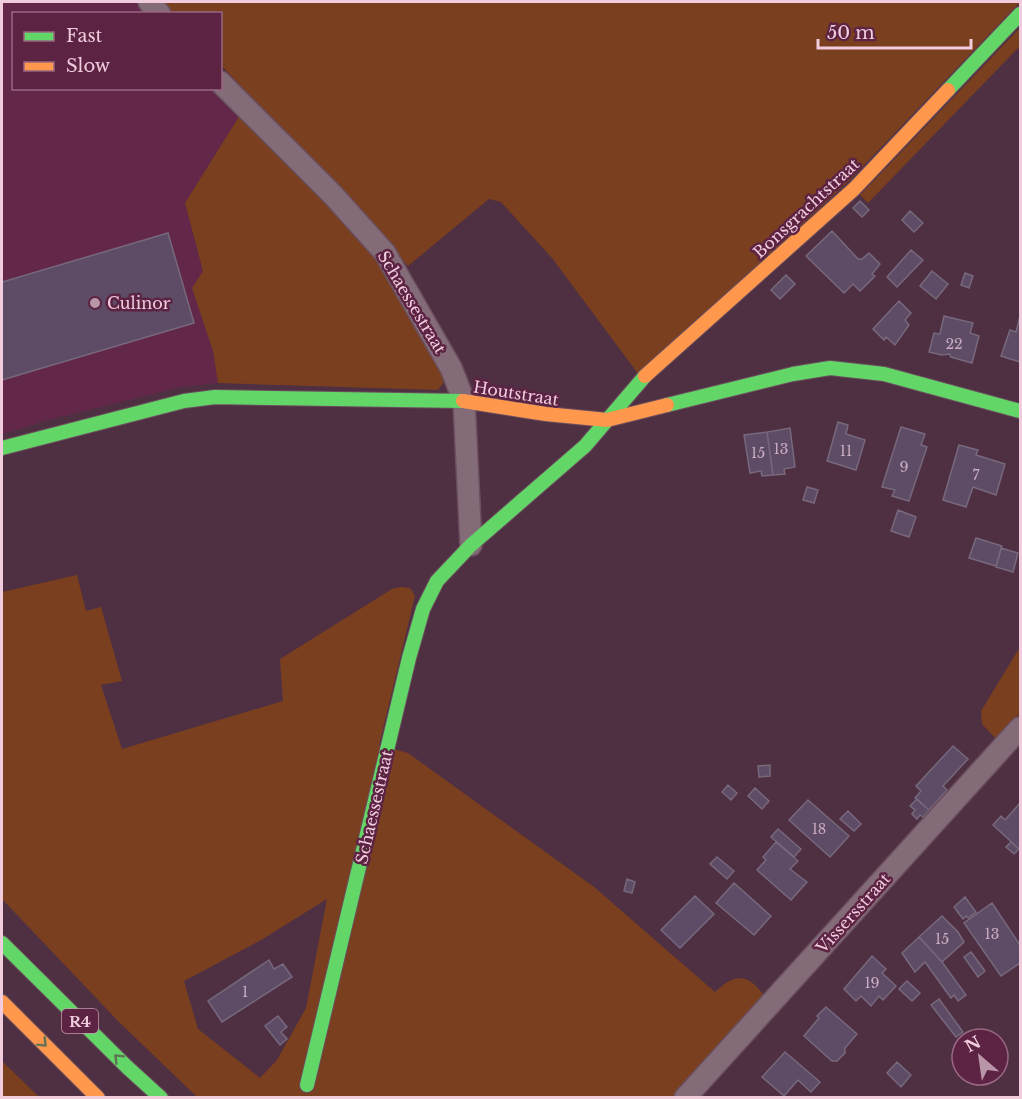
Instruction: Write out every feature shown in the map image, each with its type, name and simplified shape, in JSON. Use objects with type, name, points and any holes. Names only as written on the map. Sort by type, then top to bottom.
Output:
[{"type":"main road","name":"Bonsgrachtstraat","points":[[608,420],[638,382],[854,189],[1020,14]]},
{"type":"main road","name":"Houtstraat","points":[[2,448],[184,401],[215,397],[464,401],[546,414],[608,420],[793,374],[830,368],[884,374],[1020,411]]},
{"type":"main road","name":"Schaessestraat","points":[[307,1084],[423,609],[437,581],[471,545],[585,446],[608,420]]},
{"type":"main road","name":"R4","points":[[2,943],[161,1098]]},
{"type":"main road","name":"R4","points":[[2,1002],[99,1098]]},
{"type":"street","name":"Schaessestraat","points":[[222,84],[333,195],[385,254],[451,368],[464,401],[471,545]]},
{"type":"street","name":"Vissersstraat","points":[[686,1098],[1020,728]]},
{"type":"shaded area","points":[[2,2],[137,2],[147,12],[12,12],[12,90],[217,90],[240,115],[185,203],[203,271],[192,288],[213,351],[218,383],[181,387],[48,420],[2,434]]},
{"type":"shaded area","points":[[159,2],[1020,2],[849,181],[639,375],[552,258],[501,202],[489,199],[408,266],[320,167],[307,157],[222,66],[222,12],[170,12]]},
{"type":"shaded area","points":[[1020,28],[1020,46],[868,203],[860,195]]},
{"type":"shaded area","points":[[240,115],[329,206],[390,279],[418,321],[445,374],[444,382],[438,390],[218,383],[213,351],[192,288],[203,271],[185,203]]},
{"type":"shaded area","points":[[77,575],[86,611],[101,607],[122,681],[101,685],[122,749],[283,701],[280,659],[392,589],[410,588],[415,596],[379,745],[408,753],[594,887],[715,992],[729,981],[742,978],[753,984],[765,997],[673,1097],[197,1097],[119,1022],[2,899],[2,592]],"holes":[[[327,899],[306,1008],[277,1060],[260,1078],[198,1029],[184,981],[261,940]]]},
{"type":"shaded area","points":[[1020,647],[1020,713],[996,739],[982,724],[981,711]]},
{"type":"shaded area","points":[[2,1061],[39,1097],[2,1097]]},
{"type":"building","points":[[860,201],[869,210],[862,217],[853,208]]},
{"type":"building","points":[[910,211],[923,223],[914,232],[902,220]]},
{"type":"building","points":[[832,231],[858,259],[862,259],[869,253],[880,264],[872,274],[875,276],[860,291],[853,284],[844,293],[806,256]]},
{"type":"building","name":"Culinor","points":[[168,233],[194,323],[2,380],[2,282]]},
{"type":"building","points":[[911,250],[923,260],[897,287],[887,277]]},
{"type":"building","points":[[932,271],[948,284],[936,299],[920,286]]},
{"type":"building","points":[[965,273],[973,276],[969,288],[961,285]]},
{"type":"building","points":[[786,275],[795,284],[780,299],[771,290]]},
{"type":"building","points":[[899,301],[911,313],[905,320],[909,325],[895,345],[886,337],[884,340],[873,329]]},
{"type":"building","points":[[944,316],[973,323],[970,333],[979,336],[972,363],[951,357],[949,354],[929,352],[934,333],[940,334]]},
{"type":"building","points":[[1020,316],[1020,362],[1001,356],[1010,330],[1016,332]]},
{"type":"building","points":[[838,422],[848,425],[846,434],[865,440],[856,470],[827,461]]},
{"type":"building","points":[[901,427],[925,434],[921,445],[927,447],[909,501],[892,496],[895,490],[882,487]]},
{"type":"building","points":[[790,428],[795,467],[784,469],[785,474],[773,475],[767,432]]},
{"type":"building","points":[[767,432],[773,475],[762,476],[761,471],[750,473],[744,435]]},
{"type":"building","points":[[959,445],[978,450],[976,455],[1005,464],[996,495],[973,487],[966,507],[943,500]]},
{"type":"building","points":[[807,487],[818,490],[814,503],[803,500]]},
{"type":"building","points":[[898,510],[916,517],[909,537],[891,531]]},
{"type":"building","points":[[976,538],[1002,546],[996,566],[969,558]]},
{"type":"building","points":[[1001,548],[1018,553],[1013,572],[996,567]]},
{"type":"building","points":[[953,746],[968,759],[943,786],[947,790],[929,810],[915,798],[921,791],[916,786]]},
{"type":"building","points":[[770,765],[770,776],[759,777],[758,766]]},
{"type":"building","points":[[728,785],[737,793],[731,800],[722,792]]},
{"type":"building","points":[[755,788],[769,801],[762,809],[748,796]]},
{"type":"building","points":[[917,799],[929,810],[923,817],[920,815],[917,819],[912,814],[915,810],[910,806]]},
{"type":"building","points":[[808,800],[849,836],[830,857],[789,820]]},
{"type":"building","points":[[1020,803],[1019,849],[993,825],[1001,816],[1005,820]]},
{"type":"building","points":[[848,811],[861,824],[854,831],[840,819]]},
{"type":"building","points":[[778,829],[801,849],[794,857],[771,837]]},
{"type":"building","points":[[776,842],[798,861],[790,869],[807,882],[791,900],[757,870],[766,860],[763,857]]},
{"type":"building","points":[[1011,842],[1019,849],[1014,854],[1006,847]]},
{"type":"building","points":[[717,857],[734,871],[727,879],[710,864]]},
{"type":"building","points":[[627,879],[635,882],[632,893],[624,891]]},
{"type":"building","points":[[734,883],[771,916],[754,935],[716,903]]},
{"type":"building","points":[[695,896],[714,914],[680,948],[661,930]]},
{"type":"building","points":[[965,897],[976,912],[963,919],[954,907]]},
{"type":"building","points":[[992,903],[1020,945],[1020,963],[1001,976],[964,923]]},
{"type":"building","points":[[942,916],[958,932],[964,942],[942,962],[919,937]]},
{"type":"building","points":[[919,937],[942,962],[966,995],[958,1001],[954,995],[951,998],[925,962],[915,972],[902,953]]},
{"type":"building","points":[[971,952],[985,971],[978,977],[964,957]]},
{"type":"building","points":[[872,956],[886,969],[882,973],[896,986],[883,1000],[879,996],[871,1006],[861,996],[856,1001],[844,989]]},
{"type":"building","points":[[269,960],[274,969],[283,964],[292,977],[222,1022],[208,1001]]},
{"type":"building","points":[[907,981],[920,993],[912,1001],[899,989]]},
{"type":"building","points":[[939,999],[959,1027],[950,1027],[950,1029],[931,1005]]},
{"type":"building","points":[[826,1007],[857,1034],[837,1061],[832,1061],[804,1036]]},
{"type":"building","points":[[278,1016],[287,1027],[281,1032],[287,1039],[280,1045],[265,1026]]},
{"type":"building","points":[[785,1052],[820,1082],[811,1092],[798,1080],[784,1096],[762,1077]]},
{"type":"building","points":[[897,1062],[911,1075],[901,1087],[887,1073]]},
{"type":"traffic: fast","points":[[948,90],[1020,14]]},
{"type":"traffic: fast","points":[[667,405],[793,374],[830,368],[884,374],[1020,411]]},
{"type":"traffic: fast","points":[[307,1085],[409,658],[423,609],[437,581],[471,545],[585,446],[645,376]]},
{"type":"traffic: fast","points":[[2,448],[184,401],[215,397],[463,401]]},
{"type":"traffic: fast","points":[[2,943],[161,1098]]},
{"type":"traffic: slow","points":[[645,376],[854,189],[948,90]]},
{"type":"traffic: slow","points":[[463,401],[546,414],[607,420],[667,405]]},
{"type":"traffic: slow","points":[[2,1002],[98,1098]]},
{"type":"place","name":"Culinor","points":[[95,303]]}]
